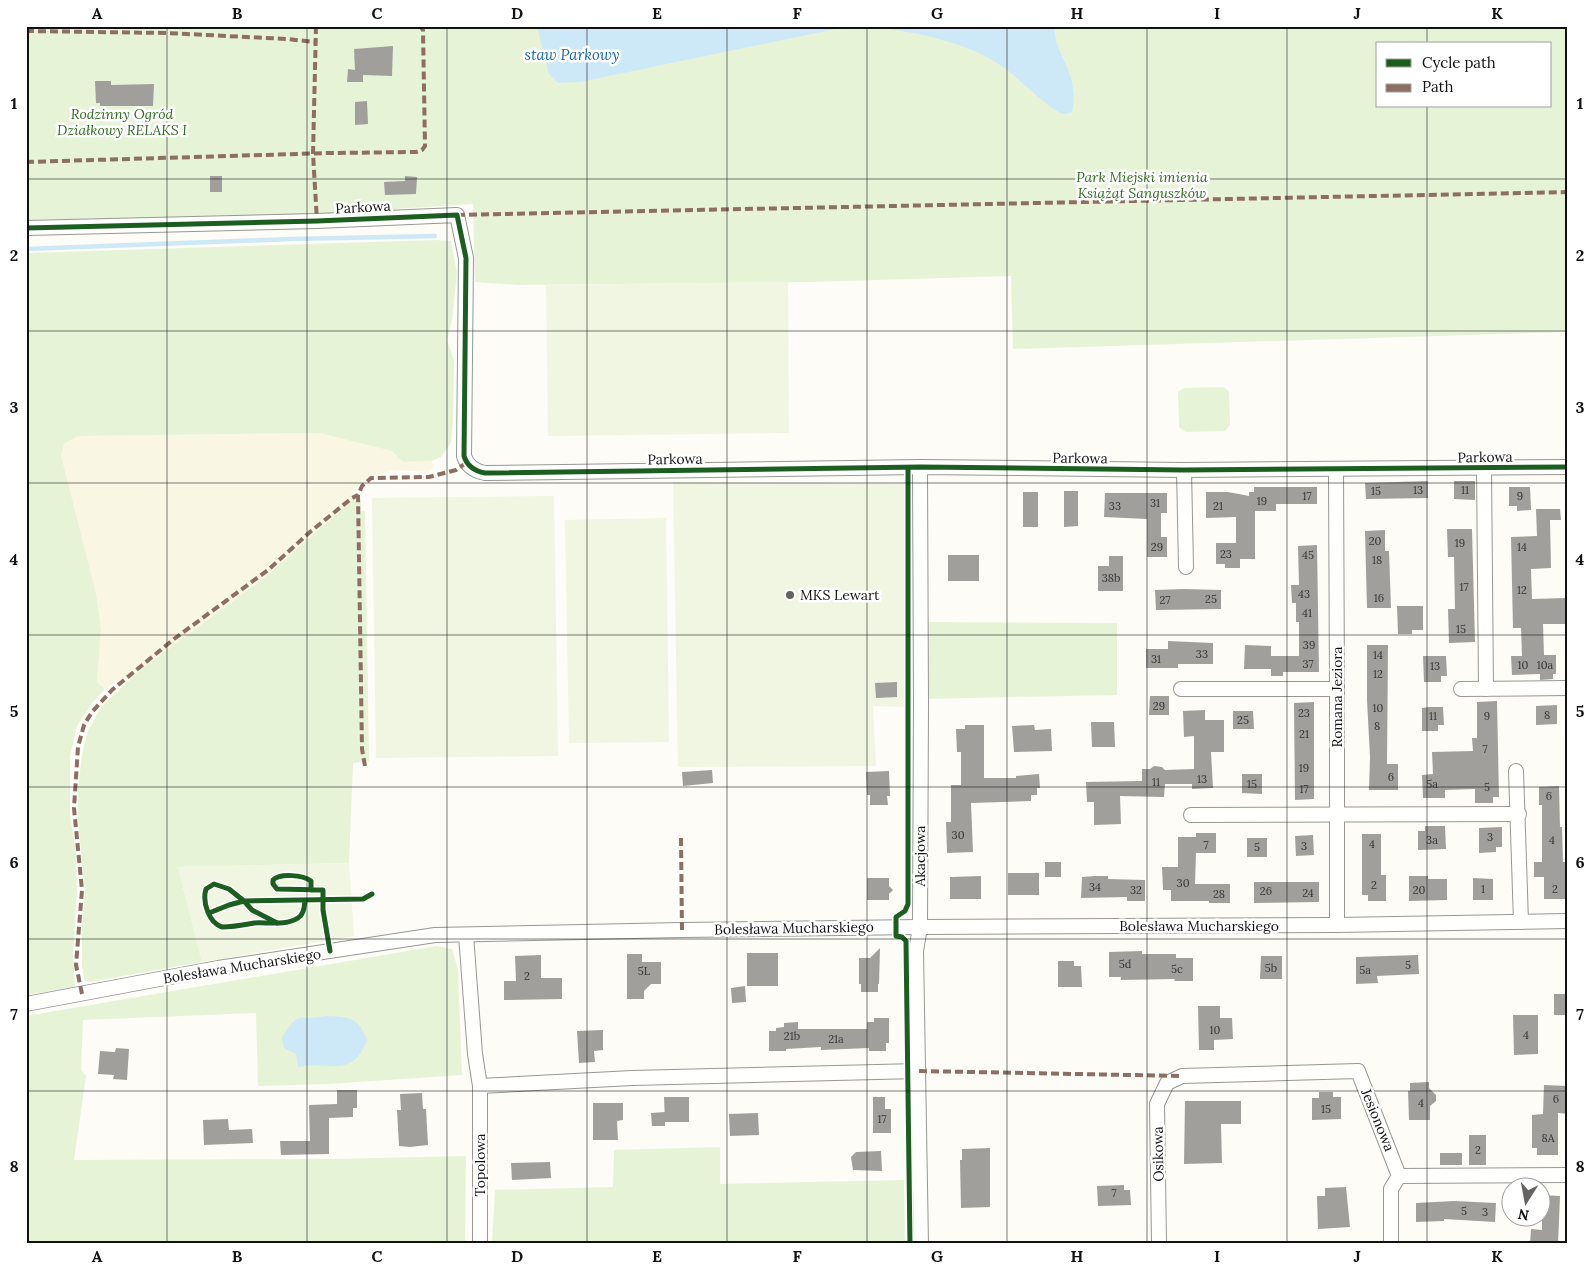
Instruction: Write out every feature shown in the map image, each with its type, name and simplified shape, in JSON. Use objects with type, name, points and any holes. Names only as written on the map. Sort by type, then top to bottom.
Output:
[{"type":"street","name":"Parkowa","points":[[26,228],[317,221],[457,215],[466,258],[464,456],[469,466],[479,472],[920,467],[1184,470],[1568,467]]},
{"type":"street","name":"Akacjowa","points":[[920,467],[920,927],[916,951],[921,1244]]},
{"type":"street","points":[[1484,468],[1486,689]]},
{"type":"street","name":"Romana Jeziora","points":[[1336,469],[1338,689],[1337,925]]},
{"type":"street","points":[[1184,470],[1186,567]]},
{"type":"street","points":[[1461,689],[1568,688]]},
{"type":"street","points":[[1181,689],[1338,689]]},
{"type":"street","points":[[1516,771],[1519,814],[1521,922]]},
{"type":"street","points":[[1191,815],[1519,814]]},
{"type":"street","name":"Bolesława Mucharskiego","points":[[26,1004],[218,968],[436,936],[682,930],[1337,925],[1568,921]]},
{"type":"street","name":"Topolowa","points":[[466,935],[475,1054],[480,1086],[480,1244]]},
{"type":"street","name":"Jesionowa","points":[[1182,1076],[1358,1071],[1399,1176]]},
{"type":"street","points":[[480,1086],[632,1078],[918,1072]]},
{"type":"street","name":"Osikowa","points":[[1159,1244],[1157,1104],[1167,1083],[1182,1076]]},
{"type":"street","points":[[1391,1244],[1391,1189],[1399,1176],[1568,1175]]},
{"type":"shaded area","points":[[320,433],[392,451],[403,462],[432,461],[433,467],[428,472],[396,470],[367,477],[351,495],[356,497],[264,578],[140,670],[131,679],[118,680],[105,689],[97,682],[101,630],[61,455],[64,444],[78,436]]},
{"type":"green space","name":"Park Miejski imienia Książąt Sanguszków","points":[[26,26],[1568,26],[1568,332],[1013,349],[1011,276],[811,282],[518,285],[475,282],[473,204],[316,214],[26,220]]},
{"type":"green space","points":[[451,241],[457,273],[452,320],[447,341],[454,360],[453,421],[451,442],[441,457],[432,461],[403,462],[392,451],[320,433],[78,436],[64,444],[61,455],[96,594],[101,630],[97,682],[105,689],[93,702],[77,726],[70,756],[70,816],[76,851],[77,891],[73,956],[75,987],[26,995],[26,253]]},
{"type":"green space","points":[[788,282],[789,433],[548,436],[546,285]]},
{"type":"green space","points":[[1223,387],[1229,391],[1230,425],[1225,431],[1186,432],[1179,427],[1178,392],[1184,388]]},
{"type":"green space","name":"MKS Lewart","points":[[673,482],[904,484],[904,707],[873,706],[876,766],[678,767]]},
{"type":"green space","points":[[554,496],[558,756],[376,758],[372,498]]},
{"type":"green space","points":[[356,497],[361,501],[361,511],[365,511],[369,761],[353,763],[349,863],[178,867],[202,962],[89,982],[84,979],[82,965],[82,928],[85,893],[78,821],[78,788],[82,755],[88,730],[102,706],[140,670],[264,578]]},
{"type":"green space","points":[[666,518],[669,742],[569,743],[565,520]]},
{"type":"green space","points":[[919,622],[1117,623],[1117,695],[922,699]]},
{"type":"green space","points":[[349,863],[354,936],[202,962],[178,867]]},
{"type":"green space","points":[[437,946],[452,949],[458,969],[462,1075],[328,1084],[258,1086],[256,1013],[83,1020],[81,1070],[86,1076],[74,1160],[331,1159],[466,1156],[465,1244],[26,1244],[26,1016]]},
{"type":"green space","points":[[720,1147],[720,1184],[904,1180],[905,1244],[492,1244],[495,1190],[613,1187],[614,1150]]},
{"type":"water","name":"staw Parkowy","points":[[537,26],[850,26],[580,82],[558,83],[549,74]]},
{"type":"water","points":[[871,26],[1055,26],[1056,41],[1072,83],[1074,100],[1072,112],[1064,114],[1059,112],[1006,69],[975,51],[924,35]]},
{"type":"water","points":[[325,1016],[351,1019],[360,1026],[367,1040],[361,1052],[354,1060],[339,1066],[298,1067],[296,1054],[284,1048],[282,1038],[296,1019]]},
{"type":"building","points":[[393,46],[392,76],[363,75],[363,82],[347,82],[348,69],[355,70],[354,49]]},
{"type":"building","points":[[95,81],[111,81],[111,85],[154,84],[153,106],[100,106],[100,103],[96,103]]},
{"type":"building","points":[[367,101],[368,124],[355,125],[355,102]]},
{"type":"building","points":[[210,176],[222,176],[222,192],[210,192]]},
{"type":"building","points":[[405,176],[417,177],[416,194],[385,195],[384,182],[405,181]]},
{"type":"building","points":[[1428,481],[1428,498],[1366,499],[1365,483]]},
{"type":"building","points":[[1454,481],[1475,481],[1475,500],[1454,499]]},
{"type":"building","points":[[1254,487],[1317,487],[1317,504],[1276,504],[1276,511],[1255,511],[1255,559],[1240,559],[1240,568],[1225,568],[1225,564],[1216,564],[1216,543],[1236,543],[1236,517],[1206,518],[1206,492],[1228,492],[1249,496],[1249,492],[1254,492]]},
{"type":"building","points":[[1509,487],[1530,487],[1531,510],[1517,511],[1517,506],[1509,506]]},
{"type":"building","points":[[1064,491],[1078,491],[1078,526],[1064,527]]},
{"type":"building","points":[[1023,492],[1038,492],[1038,527],[1023,527]]},
{"type":"building","points":[[1105,493],[1167,493],[1167,513],[1161,513],[1161,537],[1167,537],[1167,557],[1147,557],[1147,519],[1104,517]]},
{"type":"building","points":[[1536,509],[1560,509],[1561,520],[1550,520],[1551,568],[1531,569],[1532,599],[1566,598],[1567,624],[1543,624],[1544,655],[1556,655],[1556,674],[1553,674],[1553,679],[1540,680],[1540,674],[1512,675],[1511,656],[1522,656],[1521,628],[1513,628],[1511,537],[1537,536]]},
{"type":"building","points":[[1447,529],[1472,529],[1475,642],[1449,643],[1448,609],[1455,609],[1454,557],[1448,557]]},
{"type":"building","points":[[1385,530],[1385,551],[1389,551],[1391,608],[1367,608],[1365,531]]},
{"type":"building","points":[[1317,545],[1319,672],[1283,672],[1283,676],[1271,676],[1271,669],[1244,669],[1245,645],[1271,646],[1271,656],[1299,656],[1299,622],[1296,622],[1296,603],[1292,603],[1291,585],[1299,585],[1298,546]]},
{"type":"building","points":[[948,555],[979,555],[979,581],[948,581]]},
{"type":"building","points":[[1109,556],[1123,556],[1123,591],[1098,591],[1098,566],[1109,566]]},
{"type":"building","points":[[1155,590],[1221,590],[1221,609],[1156,610]]},
{"type":"building","points":[[1397,606],[1423,606],[1423,630],[1412,630],[1412,634],[1398,634]]},
{"type":"building","points":[[1168,641],[1213,643],[1213,664],[1178,664],[1178,668],[1146,668],[1146,649],[1168,649]]},
{"type":"building","points":[[1367,645],[1388,645],[1387,764],[1398,764],[1398,790],[1369,790]]},
{"type":"building","points":[[1423,656],[1446,656],[1447,676],[1441,676],[1441,682],[1424,682]]},
{"type":"building","points":[[897,682],[897,697],[876,698],[875,683]]},
{"type":"building","points":[[1150,696],[1169,696],[1169,715],[1149,715]]},
{"type":"building","points":[[1497,701],[1499,797],[1493,797],[1493,803],[1475,803],[1475,789],[1445,790],[1445,798],[1423,798],[1422,775],[1433,774],[1432,752],[1473,751],[1472,738],[1477,738],[1477,702]]},
{"type":"building","points":[[1314,702],[1314,799],[1295,800],[1294,703]]},
{"type":"building","points":[[1557,705],[1557,724],[1536,725],[1536,706]]},
{"type":"building","points":[[1443,707],[1444,725],[1438,725],[1438,731],[1422,731],[1422,708]]},
{"type":"building","points":[[1205,710],[1205,720],[1224,720],[1224,752],[1211,752],[1213,788],[1192,789],[1192,784],[1165,784],[1164,797],[1120,796],[1121,824],[1094,825],[1094,802],[1087,802],[1086,782],[1142,781],[1142,769],[1150,769],[1154,766],[1162,767],[1165,770],[1194,769],[1194,736],[1184,737],[1183,711]]},
{"type":"building","points":[[1233,711],[1253,711],[1254,729],[1233,729]]},
{"type":"building","points":[[1091,722],[1114,722],[1115,747],[1092,747]]},
{"type":"building","points":[[965,725],[984,725],[984,778],[1016,778],[1016,776],[1039,774],[1040,788],[1037,788],[1037,795],[1031,795],[1031,801],[971,803],[973,852],[947,853],[946,822],[951,822],[951,785],[961,785],[961,752],[957,752],[956,729],[965,729]]},
{"type":"building","points":[[1034,725],[1035,730],[1051,729],[1052,751],[1014,752],[1012,726]]},
{"type":"building","points":[[712,770],[713,783],[683,786],[682,772]]},
{"type":"building","points":[[889,771],[890,796],[887,796],[888,805],[870,805],[870,795],[867,795],[866,772]]},
{"type":"building","points":[[1242,774],[1262,774],[1262,794],[1242,793]]},
{"type":"building","points":[[1559,786],[1560,827],[1562,827],[1563,862],[1565,862],[1566,878],[1568,878],[1568,899],[1544,899],[1544,877],[1534,877],[1534,862],[1542,862],[1542,805],[1539,805],[1539,787]]},
{"type":"building","points":[[1425,826],[1445,826],[1446,849],[1418,850],[1418,831],[1425,831]]},
{"type":"building","points":[[1502,827],[1502,847],[1496,847],[1496,852],[1479,853],[1479,828]]},
{"type":"building","points":[[1196,833],[1216,833],[1216,853],[1196,853],[1195,884],[1230,884],[1230,903],[1171,901],[1171,890],[1163,890],[1162,867],[1178,867],[1178,837],[1196,837]]},
{"type":"building","points":[[1362,834],[1381,834],[1381,875],[1386,875],[1386,901],[1368,901],[1368,895],[1362,895]]},
{"type":"building","points":[[1313,835],[1314,855],[1296,856],[1295,836]]},
{"type":"building","points":[[1247,838],[1267,838],[1267,857],[1247,857]]},
{"type":"building","points":[[1045,862],[1061,862],[1061,877],[1045,877]]},
{"type":"building","points":[[1008,873],[1039,873],[1039,895],[1008,895]]},
{"type":"building","points":[[981,876],[981,899],[950,899],[950,877]]},
{"type":"building","points":[[1108,876],[1108,879],[1145,880],[1145,901],[1127,901],[1127,897],[1081,898],[1082,877]]},
{"type":"building","points":[[1409,876],[1447,879],[1447,900],[1409,901]]},
{"type":"building","points":[[867,878],[889,878],[889,886],[893,890],[889,894],[889,900],[867,900]]},
{"type":"building","points":[[1473,878],[1493,879],[1493,900],[1473,900]]},
{"type":"building","points":[[1254,882],[1319,882],[1319,902],[1254,903]]},
{"type":"building","points":[[880,948],[878,992],[861,992],[861,984],[859,984],[859,958],[870,958]]},
{"type":"building","points":[[1142,951],[1142,954],[1176,954],[1176,958],[1193,958],[1193,981],[1174,981],[1175,979],[1121,980],[1121,977],[1109,977],[1109,952]]},
{"type":"building","points":[[747,953],[778,953],[778,986],[747,986]]},
{"type":"building","points":[[627,954],[642,954],[642,962],[661,962],[661,984],[651,984],[644,991],[644,999],[627,999]]},
{"type":"building","points":[[541,955],[541,978],[562,978],[562,999],[504,1000],[504,981],[516,981],[515,956]]},
{"type":"building","points":[[1418,955],[1419,974],[1377,976],[1378,983],[1356,984],[1356,957]]},
{"type":"building","points":[[1261,956],[1282,956],[1282,979],[1260,979]]},
{"type":"building","points":[[1058,961],[1074,961],[1074,966],[1081,966],[1082,987],[1058,987]]},
{"type":"building","points":[[745,986],[746,1002],[732,1003],[731,988]]},
{"type":"building","points":[[1554,994],[1568,994],[1568,1015],[1554,1015]]},
{"type":"building","points":[[1198,1006],[1220,1006],[1220,1018],[1232,1018],[1233,1039],[1214,1040],[1214,1050],[1199,1050]]},
{"type":"building","points":[[1513,1015],[1538,1015],[1538,1054],[1514,1055]]},
{"type":"building","points":[[874,1018],[889,1018],[889,1043],[886,1043],[886,1051],[869,1051],[869,1048],[821,1050],[821,1047],[769,1051],[769,1031],[776,1031],[776,1028],[784,1027],[784,1023],[798,1022],[798,1029],[867,1029],[867,1022],[874,1022]]},
{"type":"building","points":[[603,1030],[603,1050],[594,1051],[595,1062],[579,1063],[577,1031]]},
{"type":"building","points":[[116,1048],[129,1049],[127,1080],[113,1079],[114,1075],[98,1074],[100,1051],[115,1052]]},
{"type":"building","points":[[1429,1082],[1429,1088],[1436,1095],[1436,1101],[1430,1106],[1430,1120],[1409,1120],[1408,1091],[1410,1091],[1410,1083]]},
{"type":"building","points":[[1544,1085],[1568,1086],[1568,1114],[1558,1113],[1558,1155],[1537,1155],[1537,1148],[1532,1148],[1532,1115],[1543,1114]]},
{"type":"building","points":[[337,1090],[357,1090],[357,1108],[353,1108],[353,1117],[329,1118],[329,1154],[281,1155],[280,1141],[310,1141],[309,1105],[337,1104]]},
{"type":"building","points":[[1319,1092],[1333,1092],[1333,1097],[1341,1097],[1341,1119],[1312,1120],[1312,1098],[1319,1098]]},
{"type":"building","points":[[422,1093],[423,1109],[426,1109],[428,1145],[399,1146],[397,1110],[401,1110],[400,1094]]},
{"type":"building","points":[[664,1097],[689,1097],[689,1122],[665,1122]]},
{"type":"building","points":[[873,1097],[885,1097],[885,1109],[891,1109],[891,1133],[873,1133]]},
{"type":"building","points":[[1185,1101],[1241,1101],[1241,1124],[1221,1124],[1222,1163],[1184,1164]]},
{"type":"building","points":[[593,1103],[623,1103],[623,1120],[617,1121],[618,1140],[593,1140]]},
{"type":"building","points":[[665,1112],[665,1126],[652,1126],[651,1113]]},
{"type":"building","points":[[758,1113],[759,1135],[730,1136],[729,1114]]},
{"type":"building","points":[[228,1119],[229,1130],[252,1129],[253,1143],[204,1145],[203,1120]]},
{"type":"building","points":[[1469,1135],[1486,1135],[1486,1165],[1469,1165]]},
{"type":"building","points":[[990,1148],[990,1207],[961,1208],[960,1160],[962,1160],[962,1149]]},
{"type":"building","points":[[881,1151],[882,1171],[853,1170],[851,1157],[856,1152]]},
{"type":"building","points":[[1440,1153],[1462,1153],[1462,1165],[1440,1165]]},
{"type":"building","points":[[550,1162],[551,1178],[512,1180],[511,1163]]},
{"type":"building","points":[[1124,1185],[1124,1190],[1130,1190],[1131,1205],[1098,1206],[1097,1186]]},
{"type":"building","points":[[1346,1187],[1350,1227],[1318,1229],[1317,1196],[1325,1196],[1325,1188]]},
{"type":"building","points":[[1552,1196],[1560,1196],[1558,1244],[1530,1244],[1531,1229],[1542,1230],[1542,1228],[1552,1228]]},
{"type":"building","points":[[1454,1201],[1496,1203],[1495,1222],[1444,1219],[1444,1221],[1416,1222],[1416,1203]]},
{"type":"waterway","points":[[26,249],[291,239],[435,236]]},
{"type":"marked path","points":[[316,26],[313,154],[317,221]]},
{"type":"marked path","points":[[26,162],[416,152],[422,150],[425,146],[423,30],[420,26]]},
{"type":"marked path","points":[[26,31],[167,33],[315,42]]},
{"type":"marked path","points":[[457,215],[1568,192]]},
{"type":"marked path","points":[[365,766],[362,749],[358,495],[362,486],[371,478],[429,477],[456,470],[466,463]]},
{"type":"marked path","points":[[82,994],[76,965],[82,890],[74,808],[78,747],[84,725],[92,712],[112,690],[174,639],[268,570],[310,532],[358,495]]},
{"type":"marked path","points":[[681,838],[682,930]]},
{"type":"marked path","points":[[919,1071],[1182,1076]]},
{"type":"cycle path","points":[[26,228],[317,221],[457,215],[466,258],[464,456],[472,468],[485,473],[920,467],[1184,470],[1568,467]]},
{"type":"cycle path","points":[[908,468],[908,904],[905,911],[896,917],[896,936],[902,937],[906,941],[910,1244]]},
{"type":"cycle path","points":[[311,890],[311,881],[303,877],[281,876],[273,880],[273,884],[277,889],[323,890],[323,910],[330,951]]},
{"type":"cycle path","points":[[305,901],[301,915],[288,922],[254,923],[222,927],[217,925],[210,917],[206,906],[205,894],[206,889],[214,884],[229,889],[244,901],[363,899],[372,894]]},
{"type":"cycle path","points":[[209,913],[244,901],[252,910],[277,923]]},
{"type":"place","name":"MKS Lewart","points":[[790,595]]},
{"type":"park label","name":"Rodzinny Ogród Działkowy RELAKS I","points":[[122,122]]}]
